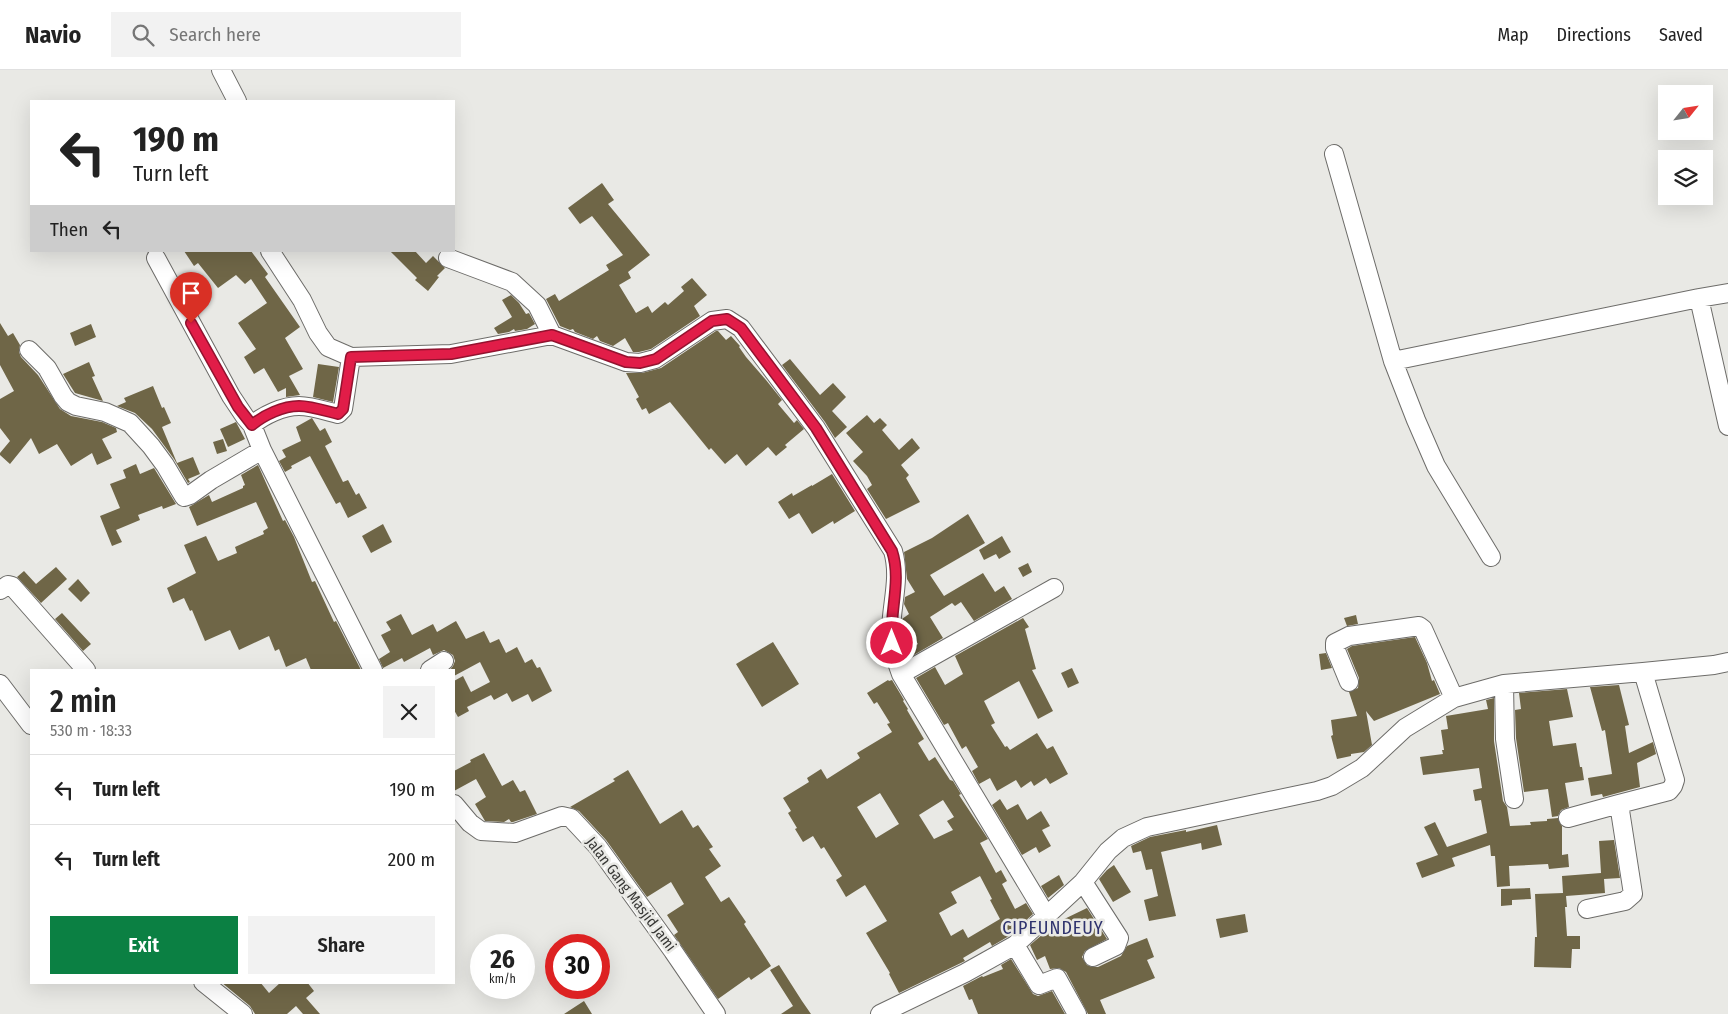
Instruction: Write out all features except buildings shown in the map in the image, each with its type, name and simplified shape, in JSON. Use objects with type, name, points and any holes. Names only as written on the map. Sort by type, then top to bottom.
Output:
[{"type":"street","points":[[221,70],[236,100]]},
{"type":"street","points":[[1334,154],[1393,360],[1416,420],[1436,466],[1491,557]]},
{"type":"street","points":[[271,252],[302,300],[318,333],[328,347],[351,357],[451,354],[552,335],[633,363],[647,362],[656,359],[712,321],[727,319],[741,328],[816,428],[892,551],[896,562],[896,574],[891,632],[894,654],[901,674],[1047,917]]},
{"type":"street","points":[[156,258],[227,388],[252,425],[262,450],[372,669]]},
{"type":"street","points":[[448,258],[512,282],[537,305],[552,335]]},
{"type":"street","points":[[1393,360],[1728,293]]},
{"type":"street","points":[[1698,298],[1728,426]]},
{"type":"street","points":[[29,350],[48,368],[68,402],[76,406],[105,412],[130,423],[161,458],[184,497],[262,450]]},
{"type":"street","points":[[252,425],[267,415],[299,406],[338,414],[343,409],[351,357]]},
{"type":"street","points":[[0,590],[8,585],[12,586],[85,669]]},
{"type":"street","points":[[901,674],[1054,588]]},
{"type":"street","points":[[1349,682],[1335,643],[1349,636],[1419,626],[1423,629],[1454,698]]},
{"type":"street","points":[[880,1014],[965,974],[1015,945],[1083,882],[1108,851],[1123,838],[1147,827],[1317,792],[1332,786],[1362,768],[1404,728],[1454,698],[1504,684],[1643,672],[1728,662]]},
{"type":"street","points":[[1568,818],[1669,791],[1673,786],[1675,780],[1643,672]]},
{"type":"street","points":[[0,684],[30,723]]},
{"type":"street","points":[[1504,684],[1505,739],[1514,800]]},
{"type":"street","points":[[1588,909],[1625,901],[1632,894],[1619,804]]},
{"type":"street","name":"Jalan Gang Masjid Jami","points":[[455,805],[470,823],[482,831],[511,833],[562,816],[571,818],[603,855],[668,943],[716,1014]]},
{"type":"street","points":[[1083,882],[1119,938],[1116,946],[1093,957]]},
{"type":"street","points":[[1015,945],[1039,986],[1057,978],[1078,1014]]},
{"type":"street","points":[[205,984],[243,1014]]},
{"type":"district","name":"CIPEUNDEUY","points":[[1053,928]]},
{"type":"route","points":[[191,323],[238,407],[252,425],[267,415],[299,406],[338,414],[343,409],[351,357],[451,354],[552,335],[626,362],[640,363],[656,359],[712,321],[727,319],[734,322],[741,328],[816,428],[892,551],[896,562],[896,574],[891,632],[892,643]]}]
